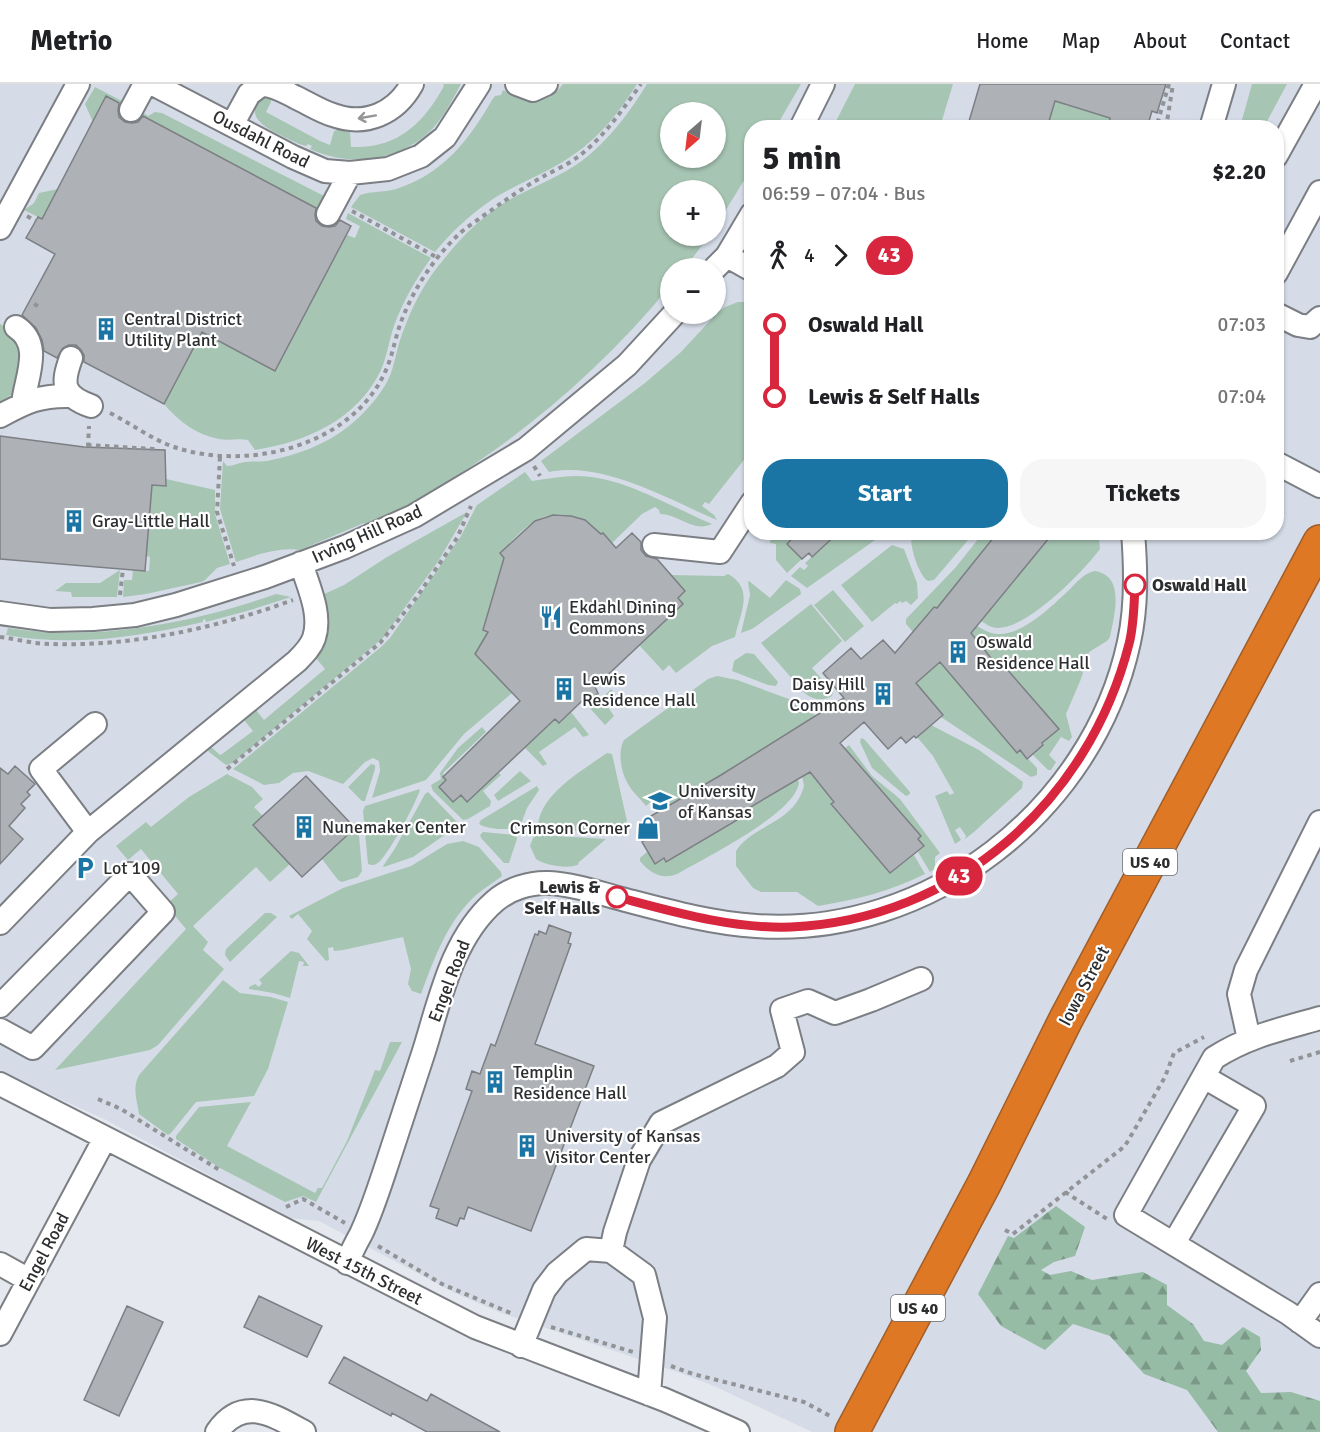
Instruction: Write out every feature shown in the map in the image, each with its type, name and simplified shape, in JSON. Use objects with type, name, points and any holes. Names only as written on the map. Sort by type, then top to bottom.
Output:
[{"type":"highway","name":"Iowa Street","points":[[852,1432],[984,1184],[1072,1008],[1320,542]]},
{"type":"street","points":[[0,228],[78,84]]},
{"type":"street","points":[[131,110],[145,84]]},
{"type":"street","name":"Ousdahl Road","points":[[153,84],[293,158],[325,171],[350,173],[388,169],[421,156],[445,137],[479,84]]},
{"type":"street","points":[[232,125],[249,94],[263,84],[333,115],[353,120],[376,116],[388,111],[397,105],[412,84]]},
{"type":"street","points":[[517,84],[532,90],[546,84]]},
{"type":"street","points":[[805,120],[823,84]]},
{"type":"street","points":[[1213,120],[1224,84]]},
{"type":"street","points":[[1284,142],[1316,84]]},
{"type":"street","points":[[331,208],[350,173]]},
{"type":"street","points":[[1284,258],[1320,192]]},
{"type":"street","points":[[724,258],[744,226]]},
{"type":"street","points":[[726,263],[744,268]]},
{"type":"street","points":[[1284,318],[1298,325],[1310,327],[1320,318]]},
{"type":"street","name":"Irving Hill Road","points":[[0,613],[50,620],[135,615],[176,605],[265,577],[345,547],[414,516],[526,449],[627,365],[665,324]]},
{"type":"street","points":[[16,327],[26,337],[32,356],[23,404]]},
{"type":"street","points":[[0,416],[23,404],[46,396],[69,377],[91,406]]},
{"type":"street","points":[[1284,467],[1320,486]]},
{"type":"street","points":[[654,545],[720,552],[744,515]]},
{"type":"street","name":"Engel Road","points":[[347,1263],[386,1166],[458,951],[474,924],[495,901],[509,891],[524,886],[547,883],[596,892],[709,921],[759,927],[792,927],[832,922],[887,909],[919,897],[952,880],[985,860],[1045,806],[1068,778],[1101,722],[1113,695],[1129,642],[1135,585],[1133,540]]},
{"type":"street","points":[[0,923],[88,832],[297,661],[309,648],[314,638],[317,621],[301,563]]},
{"type":"street","points":[[88,832],[41,769],[95,724]]},
{"type":"street","points":[[1249,1039],[1239,994],[1246,970],[1320,822]]},
{"type":"street","points":[[0,1006],[130,874],[163,912],[33,1048],[0,1030]]},
{"type":"street","points":[[611,1251],[639,1160],[661,1123],[777,1066],[793,1052],[782,1010],[807,1001],[835,1013],[921,979]]},
{"type":"street","points":[[1320,1018],[1249,1039],[1234,1045],[1214,1058],[1126,1215],[1320,1336]]},
{"type":"street","points":[[1174,1243],[1254,1106],[1204,1077]]},
{"type":"street","name":"West 15th Street","points":[[0,1084],[476,1327],[649,1394],[738,1432]]},
{"type":"street","name":"Engel Road","points":[[0,1334],[105,1138]]},
{"type":"street","points":[[521,1346],[544,1290],[573,1258],[586,1249],[611,1251],[644,1275],[655,1318],[649,1394]]},
{"type":"street","points":[[0,1264],[29,1280]]},
{"type":"street","points":[[1300,1322],[1320,1294]]},
{"type":"street","points":[[217,1432],[224,1422],[235,1414],[247,1411],[263,1412],[304,1432]]},
{"type":"path","points":[[91,406],[114,415],[157,440],[176,448],[220,457],[252,455],[300,446],[324,434],[356,412],[368,399],[386,371],[406,308],[418,286],[459,234],[510,196],[579,156],[610,128],[641,84]]},
{"type":"path","points":[[1167,120],[1171,84]]},
{"type":"path","points":[[1158,120],[1171,84]]},
{"type":"path","points":[[331,208],[438,258]]},
{"type":"path","points":[[87,445],[155,450],[157,440]]},
{"type":"path","points":[[220,457],[217,512],[232,560]]},
{"type":"path","points":[[227,769],[388,636],[457,538],[471,510],[471,505]]},
{"type":"path","points":[[224,568],[244,562]]},
{"type":"path","points":[[120,600],[123,569]]},
{"type":"path","points":[[1005,1230],[1013,1234],[1125,1146],[1165,1077],[1174,1053],[1244,1016]]},
{"type":"path","points":[[1290,1061],[1320,1052]]},
{"type":"path","points":[[98,1099],[121,1109],[229,1176]]},
{"type":"path","points":[[285,1207],[303,1199],[442,1284],[532,1322],[618,1347],[693,1374],[811,1405]]},
{"type":"shaded area","name":"University of Kansas","points":[[0,84],[1320,84],[1320,1432],[812,1432],[714,1386],[501,1313],[455,1293],[319,1221],[289,1218],[106,1120],[0,1070]]},
{"type":"green space","points":[[443,84],[461,84],[434,127],[407,147],[376,158],[342,158],[310,149],[312,146],[299,144],[264,126],[255,112],[256,105],[264,96],[271,97],[266,112],[320,141],[330,145],[334,131],[341,129],[350,132],[351,147],[367,147],[382,144],[407,132],[436,100]]},
{"type":"green space","points":[[563,84],[637,84],[609,123],[583,148],[554,167],[487,203],[463,222],[435,252],[351,207],[360,195],[396,189],[413,183],[441,165],[464,142],[495,96],[501,95],[503,90],[527,99],[541,100],[556,92]]},
{"type":"green space","points":[[647,84],[801,84],[780,120],[744,120],[744,180],[726,210],[726,180],[660,180],[660,246],[702,246],[692,258],[660,258],[660,298],[604,358],[568,391],[493,451],[411,504],[368,527],[364,523],[300,550],[260,554],[236,562],[220,509],[223,461],[229,466],[289,456],[330,439],[355,421],[373,402],[388,380],[402,334],[416,301],[431,275],[451,251],[473,227],[498,207],[565,172],[593,152],[610,134]]},
{"type":"green space","points":[[855,84],[953,84],[942,120],[837,120]]},
{"type":"green space","points":[[1060,84],[1070,87],[1065,105],[1110,118],[1110,120],[1049,120]]},
{"type":"green space","points":[[1252,84],[1287,84],[1268,120],[1242,120]]},
{"type":"green space","points":[[95,87],[122,101],[120,104],[106,97],[93,122],[85,104]]},
{"type":"green space","points":[[142,112],[148,116],[155,112],[162,113],[324,196],[317,209],[141,115]]},
{"type":"green space","points":[[58,189],[42,219],[24,210],[34,203],[39,193]]},
{"type":"green space","points":[[348,213],[431,258],[401,308],[383,365],[371,387],[344,415],[328,426],[293,441],[255,450],[248,440],[222,440],[211,437],[196,431],[175,416],[164,404],[202,332],[275,370],[347,235],[355,238],[360,226],[346,219]]},
{"type":"green space","points":[[744,302],[744,460],[709,504],[705,502],[702,506],[717,520],[635,484],[613,477],[570,470],[549,472],[541,461],[645,383],[681,352],[707,324],[726,324],[726,307]]},
{"type":"green space","points":[[0,324],[24,340],[17,391],[0,402]]},
{"type":"green space","points":[[525,472],[532,481],[576,476],[621,484],[712,524],[692,525],[660,514],[655,507],[642,514],[612,543],[603,533],[600,534],[586,523],[570,516],[543,517],[521,532],[500,553],[504,558],[483,630],[489,632],[475,654],[512,693],[464,734],[426,780],[372,798],[380,771],[379,761],[373,758],[365,762],[343,784],[308,771],[293,773],[279,783],[264,785],[233,769],[390,638],[461,536],[477,505]]},
{"type":"green space","points":[[166,479],[215,490],[215,514],[230,564],[217,568],[201,582],[123,597],[124,580],[132,580],[133,570],[149,571],[150,557],[146,556],[152,485],[166,486]]},
{"type":"green space","points":[[467,512],[439,560],[383,638],[233,763],[226,765],[209,752],[207,748],[210,746],[220,755],[253,731],[244,720],[243,715],[253,708],[264,720],[325,669],[315,657],[322,595],[344,585],[387,557]]},
{"type":"green space","points":[[770,540],[791,540],[788,544],[802,559],[787,573],[776,560],[776,544],[770,543]]},
{"type":"green space","points":[[831,540],[875,540],[807,588],[791,576],[800,567],[804,570],[808,566],[805,563]]},
{"type":"green space","points":[[911,540],[968,540],[934,580],[928,581],[921,573]]},
{"type":"green space","points":[[977,540],[999,542],[937,608],[934,607],[913,632],[906,624],[906,619],[956,567]]},
{"type":"green space","points":[[1048,540],[1099,540],[1100,549],[1081,571],[1039,609],[1010,626],[991,627],[981,621]]},
{"type":"green space","points":[[892,545],[904,549],[917,583],[918,598],[911,605],[906,601],[895,603],[872,622],[841,585]]},
{"type":"green space","points":[[120,570],[117,597],[72,597],[71,592],[55,591],[66,583],[100,583]]},
{"type":"green space","points":[[1095,571],[1105,574],[1111,580],[1114,589],[1116,598],[1110,637],[1089,652],[1081,679],[1066,714],[1072,737],[1069,741],[1061,737],[1049,755],[1056,762],[1051,770],[1048,770],[1032,754],[1058,729],[1000,660],[995,663],[971,633],[977,626],[995,634],[1008,633],[1027,625],[1084,576]]},
{"type":"green space","points":[[728,574],[741,587],[744,602],[735,637],[712,646],[676,673],[669,665],[663,671],[639,645],[682,604],[678,598],[685,591],[670,575],[724,576]]},
{"type":"green space","points":[[786,580],[800,589],[801,594],[752,629],[741,633],[750,595],[748,582],[770,598]]},
{"type":"green space","points":[[833,590],[864,626],[845,642],[814,605]]},
{"type":"green space","points":[[276,594],[291,597],[206,622],[205,619],[203,622],[130,636],[56,640],[6,635],[8,628],[75,633],[144,627],[211,614]]},
{"type":"green space","points":[[811,604],[842,641],[812,668],[833,692],[832,696],[821,699],[812,698],[803,692],[796,684],[800,679],[795,682],[761,643]]},
{"type":"green space","points":[[746,653],[754,654],[778,682],[776,686],[732,671],[734,661]]},
{"type":"green space","points":[[940,662],[1017,753],[1020,750],[1037,768],[1037,775],[1031,777],[941,717],[943,715],[916,683]]},
{"type":"green space","points":[[717,676],[737,680],[800,703],[815,716],[728,771],[724,780],[721,775],[661,810],[654,801],[661,796],[660,794],[646,806],[631,788],[623,772],[620,755],[624,740],[708,679]]},
{"type":"green space","points":[[611,689],[618,698],[608,707],[614,716],[605,725],[586,704],[598,693],[602,698]]},
{"type":"green space","points":[[571,712],[589,735],[583,737],[575,727],[539,752],[547,764],[543,766],[525,748],[555,719],[560,723]]},
{"type":"green space","points":[[931,725],[979,750],[1023,782],[1022,788],[965,839],[966,836],[960,827],[955,830],[961,840],[955,844],[935,796],[947,791],[950,795],[954,793],[933,756],[917,737]]},
{"type":"green space","points":[[482,727],[486,732],[443,773],[446,780],[439,787],[453,802],[461,795],[467,802],[498,772],[501,775],[483,791],[491,801],[490,806],[463,820],[433,791],[431,785],[441,779],[440,773],[458,748]]},
{"type":"green space","points":[[861,738],[910,794],[906,796],[872,768],[860,742]]},
{"type":"green space","points":[[849,745],[872,776],[900,799],[940,853],[935,857],[935,869],[930,872],[918,852],[924,847],[918,839],[920,836],[845,748]]},
{"type":"green space","points":[[607,753],[612,754],[627,821],[613,833],[538,828],[545,805],[554,794]]},
{"type":"green space","points":[[371,764],[375,765],[375,769],[365,801],[362,801],[348,787]]},
{"type":"green space","points":[[520,771],[531,781],[498,801],[494,795]]},
{"type":"green space","points":[[809,772],[835,803],[831,805],[890,873],[914,855],[925,874],[873,894],[818,906],[797,892],[761,892],[753,888],[736,866],[736,851],[752,835],[792,808],[799,799],[804,786],[802,776]]},
{"type":"green space","points":[[227,774],[252,787],[263,799],[254,807],[263,816],[253,826],[290,864],[270,882],[256,867],[193,926],[208,942],[203,950],[224,969],[158,1045],[150,1050],[55,1070],[186,929],[166,905],[178,894],[141,849],[128,860],[116,846],[146,822],[151,827],[189,797]]},
{"type":"green space","points":[[797,779],[799,782],[794,794],[767,821],[677,874],[661,876],[648,869],[640,861],[640,858],[648,851],[655,864],[664,858],[667,862],[744,816],[742,812]]},
{"type":"green space","points":[[537,786],[539,790],[527,808],[520,827],[499,829],[479,824],[481,820]]},
{"type":"green space","points":[[420,789],[409,815],[384,856],[376,864],[368,864],[363,811],[365,806]]},
{"type":"green space","points":[[428,792],[457,822],[456,827],[413,857],[384,867],[425,794]]},
{"type":"green space","points":[[348,822],[358,823],[362,871],[358,877],[342,882],[322,859],[354,829]]},
{"type":"green space","points":[[483,832],[516,835],[517,839],[509,863],[504,863],[481,838],[480,835]]},
{"type":"green space","points":[[537,835],[606,839],[579,864],[564,867],[536,859],[530,846]]},
{"type":"green space","points":[[463,841],[479,847],[502,876],[475,896],[457,917],[442,942],[421,994],[412,991],[408,984],[411,969],[403,937],[343,950],[334,951],[333,947],[328,948],[329,960],[326,961],[307,939],[312,931],[298,914],[292,919],[289,916],[343,888],[411,866],[447,844]]},
{"type":"green space","points":[[265,913],[271,913],[277,917],[230,962],[225,955],[226,949]]},
{"type":"green space","points":[[291,951],[299,953],[309,966],[303,966],[304,962],[299,961],[290,998],[249,989],[255,984],[259,987],[262,983],[259,980]]},
{"type":"green space","points":[[223,980],[240,993],[288,1002],[268,1069],[254,1096],[196,1102],[168,1135],[139,1114],[136,1094],[137,1080]]},
{"type":"green space","points":[[390,1042],[402,1042],[316,1202],[303,1196],[285,1202],[220,1168],[176,1139],[199,1107],[251,1102],[227,1146],[315,1193],[318,1188],[322,1188],[347,1141],[375,1070],[380,1071]]},
{"type":"green space","points":[[1056,1206],[1085,1227],[1075,1256],[1054,1262],[1041,1270],[1050,1275],[1071,1271],[1092,1280],[1143,1272],[1167,1285],[1167,1305],[1193,1324],[1204,1341],[1222,1345],[1243,1327],[1260,1337],[1261,1350],[1246,1371],[1261,1393],[1291,1392],[1320,1401],[1320,1432],[1218,1432],[1187,1390],[1144,1374],[1110,1336],[1073,1324],[1045,1350],[1001,1326],[978,1294],[1008,1236],[1014,1238]]},
{"type":"building","points":[[980,84],[1166,84],[1157,113],[1152,111],[1149,120],[1110,120],[1110,118],[1055,101],[1049,120],[969,120]]},
{"type":"building","points":[[106,96],[119,103],[119,117],[125,122],[138,122],[143,116],[316,208],[316,221],[322,226],[335,226],[340,220],[351,226],[275,371],[202,332],[164,404],[84,362],[84,355],[76,345],[63,348],[57,358],[44,351],[36,328],[22,315],[55,254],[26,238],[38,217],[42,219]]},
{"type":"building","name":"Gray-Little Hall","points":[[0,436],[84,447],[165,450],[166,486],[152,485],[145,571],[0,559]]},
{"type":"building","name":"Ekdahl Dining Commons","points":[[553,515],[585,520],[601,534],[603,533],[616,548],[632,533],[641,542],[641,550],[646,556],[657,559],[685,591],[678,598],[683,604],[595,687],[598,693],[586,704],[582,701],[559,723],[555,719],[467,802],[461,795],[453,802],[439,787],[446,780],[443,777],[520,701],[475,654],[488,632],[483,630],[504,558],[500,553],[535,521]]},
{"type":"building","points":[[791,540],[830,540],[812,557],[809,553],[802,559],[787,544]]},
{"type":"building","points":[[992,540],[1047,540],[971,633],[995,663],[999,660],[1059,729],[1042,743],[1043,745],[1027,759],[1020,750],[1017,753],[940,662],[916,683],[943,715],[916,738],[914,736],[906,743],[901,737],[888,749],[864,722],[840,743],[921,836],[918,839],[924,846],[890,873],[831,804],[834,802],[810,772],[742,812],[744,816],[666,862],[664,858],[655,864],[642,842],[648,838],[639,823],[844,698],[823,673],[851,648],[861,659],[883,640],[895,653],[934,607],[937,608]]},
{"type":"building","points":[[15,766],[35,784],[27,792],[30,795],[21,804],[25,808],[9,826],[23,839],[0,864],[0,768],[8,774]]},
{"type":"building","name":"Nunemaker Center","points":[[306,776],[355,828],[302,877],[253,825]]},
{"type":"building","points":[[549,925],[571,933],[568,943],[571,944],[535,1044],[594,1066],[531,1231],[468,1207],[464,1219],[460,1218],[457,1226],[436,1218],[439,1209],[430,1206],[472,1091],[466,1089],[472,1071],[480,1074],[491,1044],[495,1046],[535,934],[538,935],[539,931],[546,934]]},
{"type":"building","points":[[259,1296],[322,1326],[307,1357],[244,1327]]},
{"type":"building","points":[[127,1306],[163,1322],[119,1416],[84,1400]]},
{"type":"building","points":[[344,1357],[427,1401],[431,1394],[500,1432],[427,1432],[392,1413],[391,1416],[329,1383]]},
{"type":"bus line","name":"43","points":[[617,897],[726,924],[792,927],[854,918],[887,909],[919,897],[952,880],[985,860],[1045,806],[1068,778],[1086,750],[1113,695],[1122,669],[1129,642],[1135,585]]},
{"type":"place","name":"Central District Utility Plant","points":[[106,329]]},
{"type":"place","name":"Gray-Little Hall","points":[[74,521]]},
{"type":"place","name":"Oswald Hall","points":[[1135,585]]},
{"type":"place","name":"Ekdahl Dining Commons","points":[[551,617]]},
{"type":"place","name":"Oswald Residence Hall","points":[[958,652]]},
{"type":"place","name":"Lewis Residence Hall","points":[[564,689]]},
{"type":"place","name":"Daisy Hill Commons","points":[[883,694]]},
{"type":"place","name":"University of Kansas","points":[[660,801]]},
{"type":"place","name":"Nunemaker Center","points":[[304,827]]},
{"type":"place","name":"Crimson Corner","points":[[648,828]]},
{"type":"place","name":"Lot 109","points":[[85,868]]},
{"type":"place","name":"Lewis & Self Halls","points":[[617,897]]},
{"type":"place","name":"Templin Residence Hall","points":[[495,1082]]},
{"type":"place","name":"University of Kansas Visitor Center","points":[[527,1146]]}]
